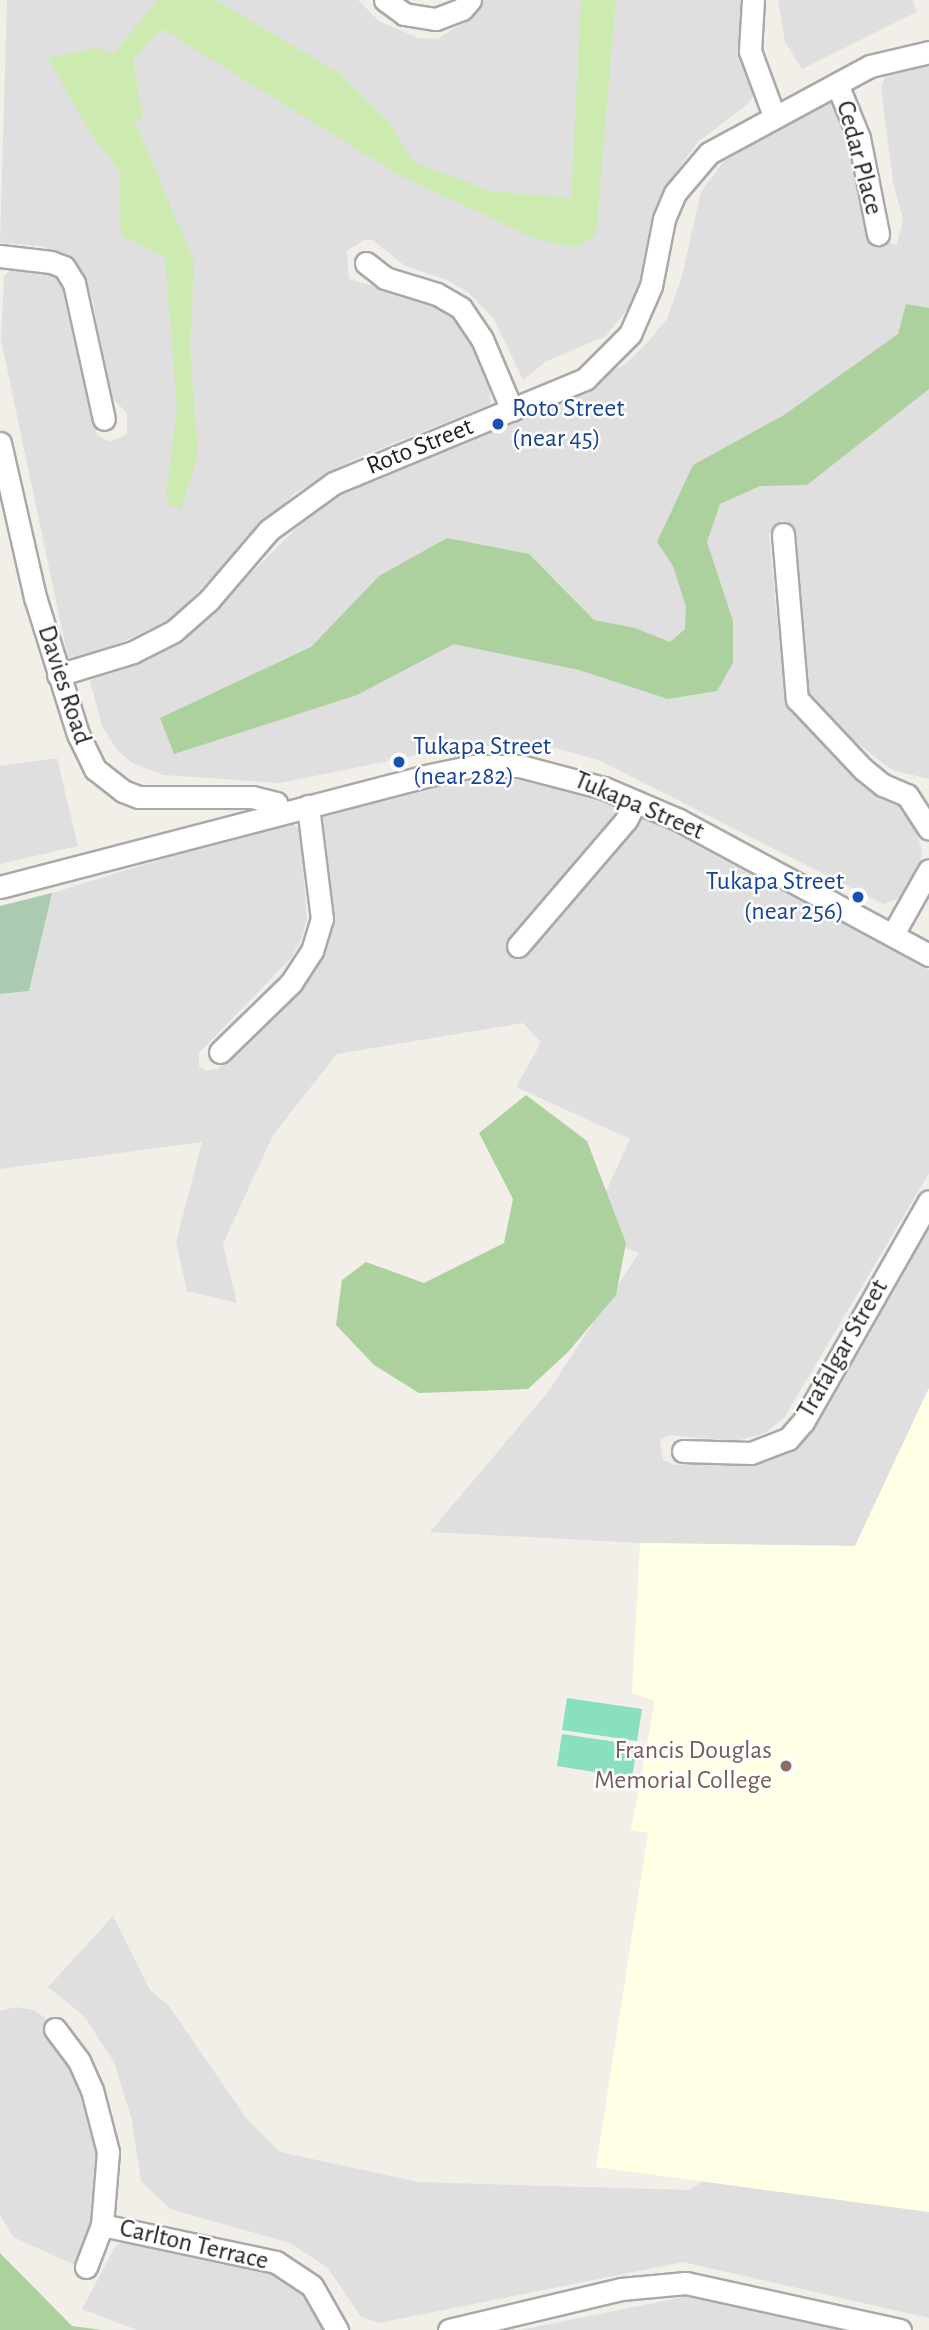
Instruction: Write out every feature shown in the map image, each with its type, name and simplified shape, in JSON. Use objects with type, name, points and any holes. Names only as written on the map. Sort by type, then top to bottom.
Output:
[{"type":"street","points":[[385,0],[404,14],[436,19],[456,13],[470,0]]},
{"type":"street","points":[[753,0],[750,51],[774,116]]},
{"type":"street","name":"Roto Street","points":[[58,675],[133,652],[174,631],[209,600],[269,530],[325,488],[585,379],[619,348],[646,299],[664,219],[675,193],[709,153],[774,116],[891,58],[929,52]]},
{"type":"street","name":"Cedar Place","points":[[837,84],[859,138],[878,234]]},
{"type":"street","points":[[0,256],[51,262],[64,267],[74,283],[104,419]]},
{"type":"street","points":[[366,263],[385,278],[437,293],[461,308],[482,339],[512,410]]},
{"type":"street","name":"Davies Road","points":[[0,443],[35,597],[58,675],[85,752],[100,775],[123,791],[160,800],[252,797],[276,803],[278,814]]},
{"type":"street","points":[[783,534],[797,699],[863,769],[883,785],[908,795],[929,797]]},
{"type":"street","name":"Tukapa Street","points":[[0,887],[430,775],[495,765],[564,774],[636,801],[929,955]]},
{"type":"street","points":[[908,795],[929,829]]},
{"type":"street","points":[[518,946],[626,820],[636,801]]},
{"type":"street","points":[[220,1052],[291,983],[312,951],[321,909],[308,806]]},
{"type":"street","points":[[893,934],[929,870]]},
{"type":"street","name":"Trafalgar Street","points":[[683,1451],[751,1453],[788,1439],[803,1422],[929,1201]]},
{"type":"street","points":[[55,2029],[79,2061],[103,2120],[107,2192],[102,2225],[86,2267]]},
{"type":"street","name":"Carlton Terrace","points":[[102,2225],[276,2262],[312,2286],[337,2330]]},
{"type":"street","points":[[449,2330],[621,2289],[686,2283],[900,2330]]},
{"type":"shaded area","points":[[7,0],[358,0],[379,21],[418,38],[437,39],[477,14],[483,0],[746,0],[759,87],[748,104],[698,142],[667,185],[633,302],[606,336],[547,361],[523,380],[494,319],[469,293],[447,280],[405,266],[373,240],[364,240],[347,251],[349,279],[436,304],[456,317],[473,339],[488,375],[491,404],[353,460],[295,493],[169,621],[94,654],[68,658],[1,340],[4,276],[13,268],[53,273],[66,289],[97,435],[110,442],[127,434],[127,413],[108,394],[93,301],[80,272],[43,246],[0,243]]},
{"type":"shaded area","points":[[778,0],[912,0],[917,12],[802,69],[785,42]]},
{"type":"shaded area","points":[[929,59],[929,779],[892,770],[826,719],[810,695],[803,675],[793,532],[782,520],[769,534],[785,700],[830,753],[910,814],[922,850],[921,863],[905,896],[883,904],[601,761],[537,743],[452,748],[280,783],[163,775],[132,763],[117,750],[102,726],[90,681],[112,665],[167,645],[214,610],[323,502],[626,364],[667,319],[682,276],[701,192],[726,158],[832,94],[843,94],[875,237],[897,245],[903,219],[893,182],[881,88],[886,73],[898,66]]},
{"type":"shaded area","points":[[57,758],[78,846],[0,864],[0,766]]},
{"type":"shaded area","points":[[463,776],[549,780],[629,809],[929,970],[929,1173],[784,1418],[765,1433],[736,1441],[669,1435],[660,1440],[663,1460],[675,1465],[765,1461],[779,1453],[929,1221],[929,1388],[855,1546],[640,1543],[430,1532],[548,1392],[639,1253],[587,1233],[630,1139],[516,1087],[541,1042],[523,1023],[337,1054],[273,1135],[223,1244],[237,1303],[187,1291],[176,1242],[202,1142],[0,1169],[0,994],[29,991],[52,893],[289,820],[300,830],[307,918],[302,937],[292,957],[199,1053],[199,1066],[206,1071],[218,1069],[316,959],[330,919],[321,814]]},
{"type":"shaded area","points":[[52,893],[29,991],[0,994],[0,906]]},
{"type":"shaded area","name":"Francis Douglas Memorial College","points":[[929,1388],[929,2212],[596,2167],[648,1833],[631,1830],[655,1701],[632,1693],[640,1543],[855,1546]]},
{"type":"shaded area","points":[[113,1916],[150,1990],[169,2006],[246,2118],[280,2152],[419,2182],[690,2190],[703,2181],[929,2212],[929,2318],[683,2262],[379,2323],[361,2317],[328,2268],[290,2243],[170,2209],[141,2181],[132,2120],[114,2062],[84,2016],[48,1987]]},
{"type":"shaded area","points":[[16,2007],[34,2010],[51,2022],[102,2123],[98,2209],[77,2266],[13,2237],[0,2215],[0,2011]]},
{"type":"shaded area","points":[[126,2239],[292,2274],[328,2330],[137,2330],[82,2309],[115,2247]]},
{"type":"shaded area","points":[[688,2296],[867,2330],[520,2330]]},
{"type":"green space","points":[[157,0],[216,0],[337,72],[390,123],[412,161],[490,191],[571,198],[581,0],[616,0],[596,234],[576,247],[538,240],[399,175],[162,29],[133,59],[143,119],[134,119],[194,261],[190,349],[198,454],[181,510],[168,504],[166,491],[177,408],[165,257],[121,236],[119,169],[90,133],[48,58],[97,48],[114,54]]},
{"type":"green space","points":[[906,304],[929,308],[929,389],[807,485],[760,486],[720,504],[707,542],[733,621],[733,663],[717,691],[668,699],[579,670],[454,644],[357,695],[174,754],[160,718],[311,647],[379,576],[447,538],[529,554],[594,620],[635,628],[670,642],[685,629],[686,607],[673,566],[657,542],[693,465],[784,415],[898,334]]},
{"type":"green space","points":[[526,1095],[587,1141],[626,1243],[616,1295],[568,1352],[528,1389],[419,1393],[374,1365],[336,1325],[342,1280],[366,1262],[424,1283],[504,1243],[513,1199],[479,1133]]},
{"type":"green space","points":[[567,1698],[642,1709],[637,1741],[562,1730]]},
{"type":"green space","points":[[562,1734],[637,1745],[632,1778],[557,1766]]},
{"type":"green space","points":[[0,2253],[72,2326],[102,2330],[0,2330]]},
{"type":"place","name":"Roto Street (near 45)","points":[[498,424]]},
{"type":"place","name":"Tukapa Street (near 282)","points":[[399,762]]},
{"type":"place","name":"Tukapa Street (near 256)","points":[[858,897]]},
{"type":"place","name":"Francis Douglas Memorial College","points":[[786,1766]]}]
